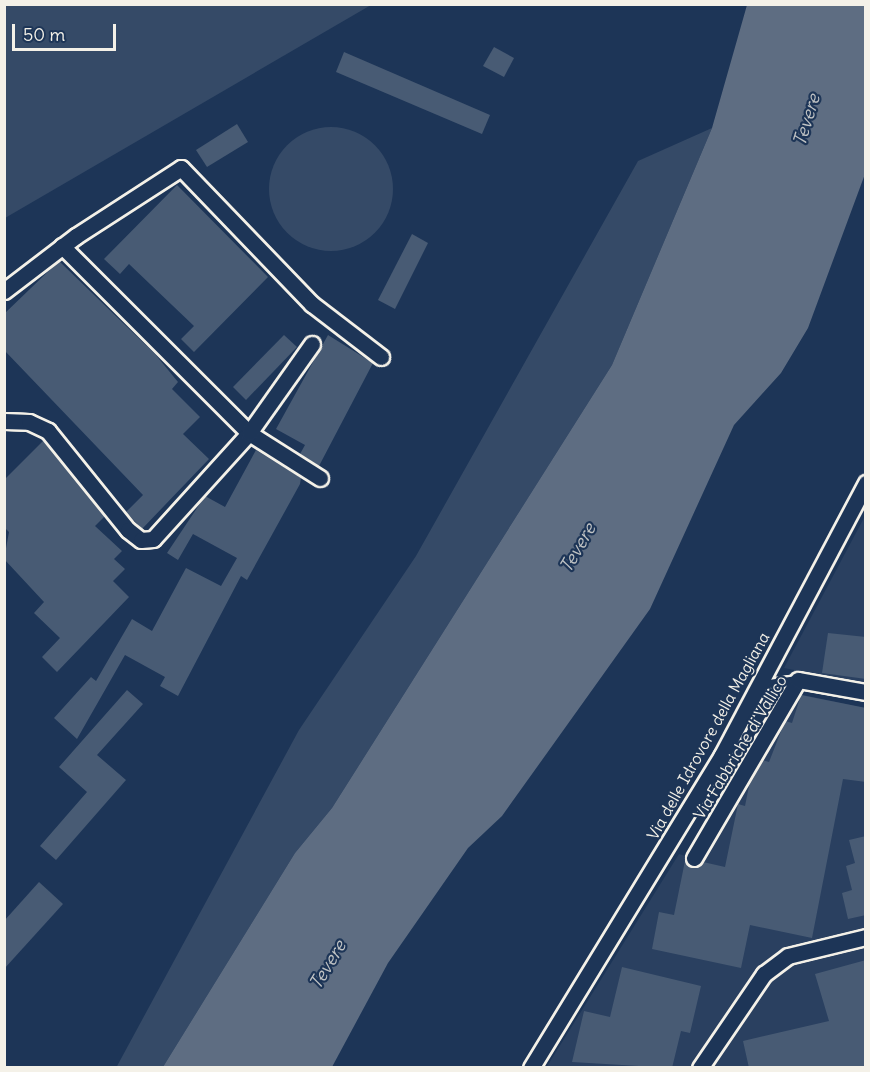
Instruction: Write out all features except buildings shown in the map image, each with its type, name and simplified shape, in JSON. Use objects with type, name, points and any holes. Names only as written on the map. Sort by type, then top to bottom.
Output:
[{"type":"street","points":[[4,291],[62,246],[164,175],[186,170],[312,304],[381,357]]},
{"type":"street","points":[[62,246],[249,433],[320,478]]},
{"type":"street","points":[[4,421],[34,423],[54,436],[123,525],[144,540],[161,533],[249,433],[312,344]]},
{"type":"street","name":"Via delle Idrovore della Magliana","points":[[531,1068],[575,1002],[758,688],[866,483]]},
{"type":"street","name":"Via Fabbriche di Vallico","points":[[694,858],[798,680],[866,692]]},
{"type":"street","points":[[700,1068],[764,974],[788,956],[866,936]]},
{"type":"lane","points":[[758,688],[798,680]]},
{"type":"shaded area","points":[[5,4],[371,4],[371,5],[5,218]]},
{"type":"shaded area","points":[[331,127],[355,131],[375,145],[389,165],[393,189],[389,213],[375,233],[355,247],[331,251],[307,247],[287,233],[273,213],[269,189],[273,165],[287,145],[307,131]]},
{"type":"shaded area","points":[[712,128],[612,365],[332,808],[295,853],[163,1067],[116,1068],[299,730],[416,556],[638,161]]},
{"type":"shaded area","points":[[865,516],[865,684],[784,668]]},
{"type":"shaded area","points":[[798,694],[865,708],[865,1067],[546,1068],[679,854],[702,861],[755,759],[760,760],[778,720]]},
{"type":"water","name":"Tevere","points":[[747,5],[865,5],[865,174],[808,328],[781,373],[734,425],[650,609],[502,816],[468,848],[388,963],[332,1067],[163,1067],[295,853],[332,808],[612,365],[712,128]]}]
